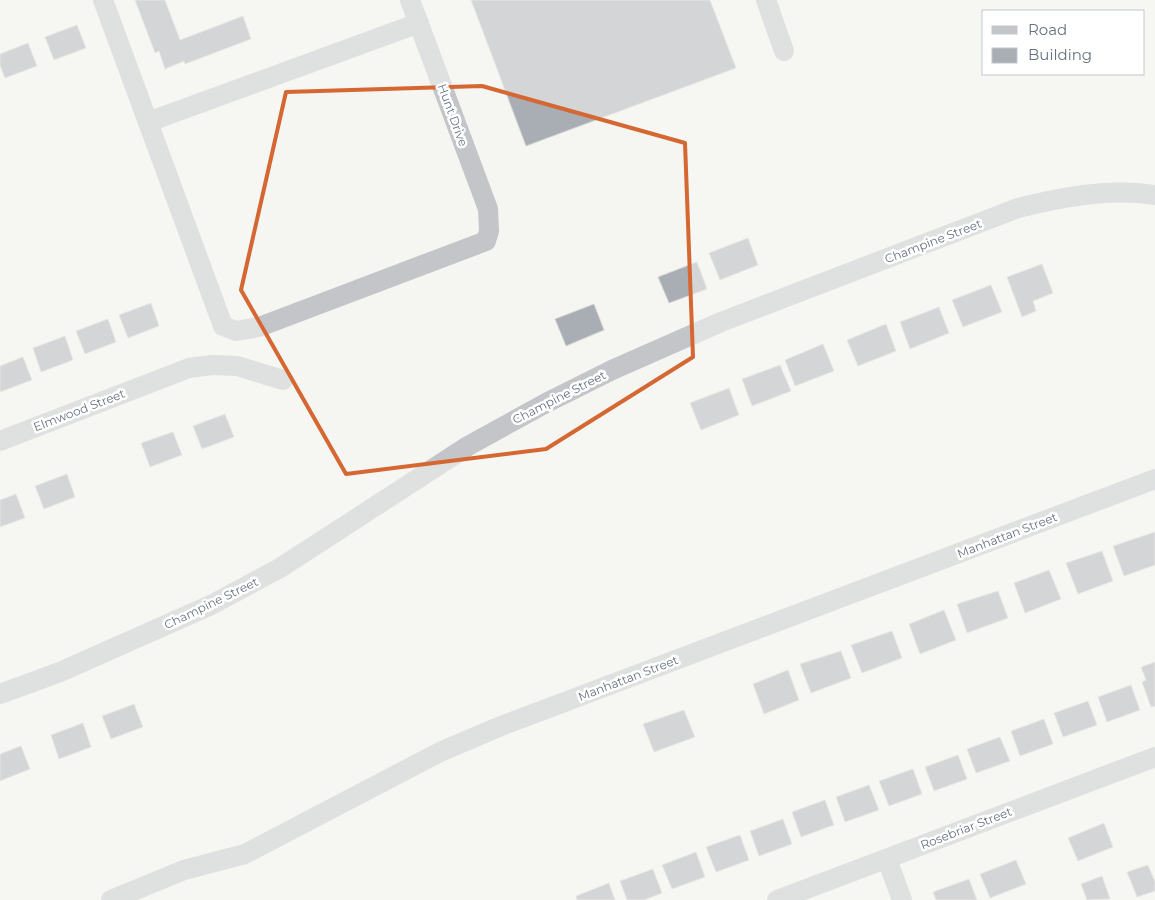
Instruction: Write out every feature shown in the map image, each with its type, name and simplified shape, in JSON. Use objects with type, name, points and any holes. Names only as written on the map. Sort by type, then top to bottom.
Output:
[{"type":"street","points":[[103,0],[148,122],[419,23]]},
{"type":"street","name":"Hunt Drive","points":[[148,122],[223,326],[236,332],[259,327],[486,241],[489,232],[488,209],[410,0]]},
{"type":"street","points":[[766,0],[784,50]]},
{"type":"street","name":"Champine Street","points":[[0,694],[60,672],[211,605],[280,568],[468,446],[546,403],[612,370],[721,322],[1018,208],[1051,200],[1095,194],[1134,192],[1155,195]]},
{"type":"street","name":"Elmwood Street","points":[[0,441],[189,368],[212,365],[237,366],[283,380]]},
{"type":"street","name":"Manhattan Street","points":[[111,900],[184,870],[245,854],[440,752],[501,726],[1155,479]]},
{"type":"street","name":"Rosebriar Street","points":[[777,900],[1155,757]]},
{"type":"street","points":[[887,859],[902,900]]},
{"type":"highlighted area","points":[[482,86],[685,143],[693,357],[546,449],[346,474],[241,290],[286,92]]},
{"type":"building","points":[[135,0],[165,0],[180,40],[243,16],[251,39],[185,64],[184,61],[165,69],[159,51],[155,53]]},
{"type":"building","points":[[471,0],[710,0],[736,68],[526,146]]},
{"type":"building","points":[[77,25],[86,48],[54,60],[45,37]]},
{"type":"building","points":[[28,43],[37,66],[5,78],[0,65],[0,54]]},
{"type":"building","points":[[748,238],[758,265],[720,280],[709,253]]},
{"type":"building","points":[[697,262],[707,289],[669,303],[658,277]]},
{"type":"building","points":[[1042,264],[1053,293],[1033,301],[1036,311],[1022,317],[1007,277]]},
{"type":"building","points":[[991,285],[1002,312],[963,327],[952,300]]},
{"type":"building","points":[[151,303],[159,326],[128,338],[119,315]]},
{"type":"building","points":[[594,304],[604,330],[566,346],[555,319]]},
{"type":"building","points":[[939,307],[949,333],[910,349],[900,322]]},
{"type":"building","points":[[108,319],[116,342],[85,354],[76,331]]},
{"type":"building","points":[[886,324],[896,351],[858,366],[847,340]]},
{"type":"building","points":[[65,336],[73,360],[41,372],[33,348]]},
{"type":"building","points":[[823,344],[834,371],[795,386],[785,360]]},
{"type":"building","points":[[23,357],[32,380],[0,392],[0,366]]},
{"type":"building","points":[[780,365],[791,391],[752,406],[742,379]]},
{"type":"building","points":[[729,388],[739,415],[701,430],[690,403]]},
{"type":"building","points":[[225,414],[234,437],[202,449],[193,426]]},
{"type":"building","points":[[173,432],[182,455],[150,467],[141,443]]},
{"type":"building","points":[[67,474],[75,497],[44,509],[35,486]]},
{"type":"building","points":[[16,494],[25,518],[0,527],[0,500]]},
{"type":"building","points":[[1155,532],[1155,565],[1124,576],[1113,546]]},
{"type":"building","points":[[1102,551],[1113,581],[1078,594],[1066,563]]},
{"type":"building","points":[[1049,570],[1061,599],[1025,613],[1014,583]]},
{"type":"building","points":[[998,591],[1008,618],[967,633],[957,604]]},
{"type":"building","points":[[944,610],[956,640],[920,654],[909,624]]},
{"type":"building","points":[[892,631],[902,658],[862,673],[851,645]]},
{"type":"building","points":[[841,651],[851,678],[811,693],[800,664]]},
{"type":"building","points":[[1155,662],[1155,706],[1151,707],[1142,682],[1146,680],[1141,667]]},
{"type":"building","points":[[788,670],[799,700],[764,714],[753,684]]},
{"type":"building","points":[[1131,685],[1140,710],[1107,722],[1098,697]]},
{"type":"building","points":[[1088,701],[1097,725],[1063,737],[1054,713]]},
{"type":"building","points":[[134,704],[143,727],[111,739],[102,716]]},
{"type":"building","points":[[684,710],[695,737],[654,752],[643,724]]},
{"type":"building","points":[[1044,719],[1053,744],[1020,756],[1011,731]]},
{"type":"building","points":[[83,723],[91,747],[59,759],[51,735]]},
{"type":"building","points":[[1000,737],[1010,761],[976,773],[967,749]]},
{"type":"building","points":[[21,746],[30,769],[0,781],[0,754]]},
{"type":"building","points":[[958,755],[967,779],[934,791],[925,767]]},
{"type":"building","points":[[913,769],[922,794],[889,806],[879,781]]},
{"type":"building","points":[[869,785],[879,810],[845,822],[836,797]]},
{"type":"building","points":[[825,800],[834,825],[801,837],[792,812]]},
{"type":"building","points":[[783,819],[792,844],[759,856],[750,831]]},
{"type":"building","points":[[1104,823],[1113,847],[1078,861],[1068,838]]},
{"type":"building","points":[[740,835],[749,860],[716,872],[706,847]]},
{"type":"building","points":[[696,852],[705,877],[672,889],[662,865]]},
{"type":"building","points":[[1016,860],[1026,884],[990,898],[980,874]]},
{"type":"building","points":[[1148,865],[1155,882],[1155,891],[1137,897],[1127,872]]},
{"type":"building","points":[[653,869],[662,893],[644,900],[627,900],[620,881]]},
{"type":"building","points":[[1102,876],[1110,899],[1087,900],[1081,884]]},
{"type":"building","points":[[969,879],[977,900],[936,900],[933,892]]},
{"type":"building","points":[[609,883],[615,900],[577,900],[576,896]]}]
